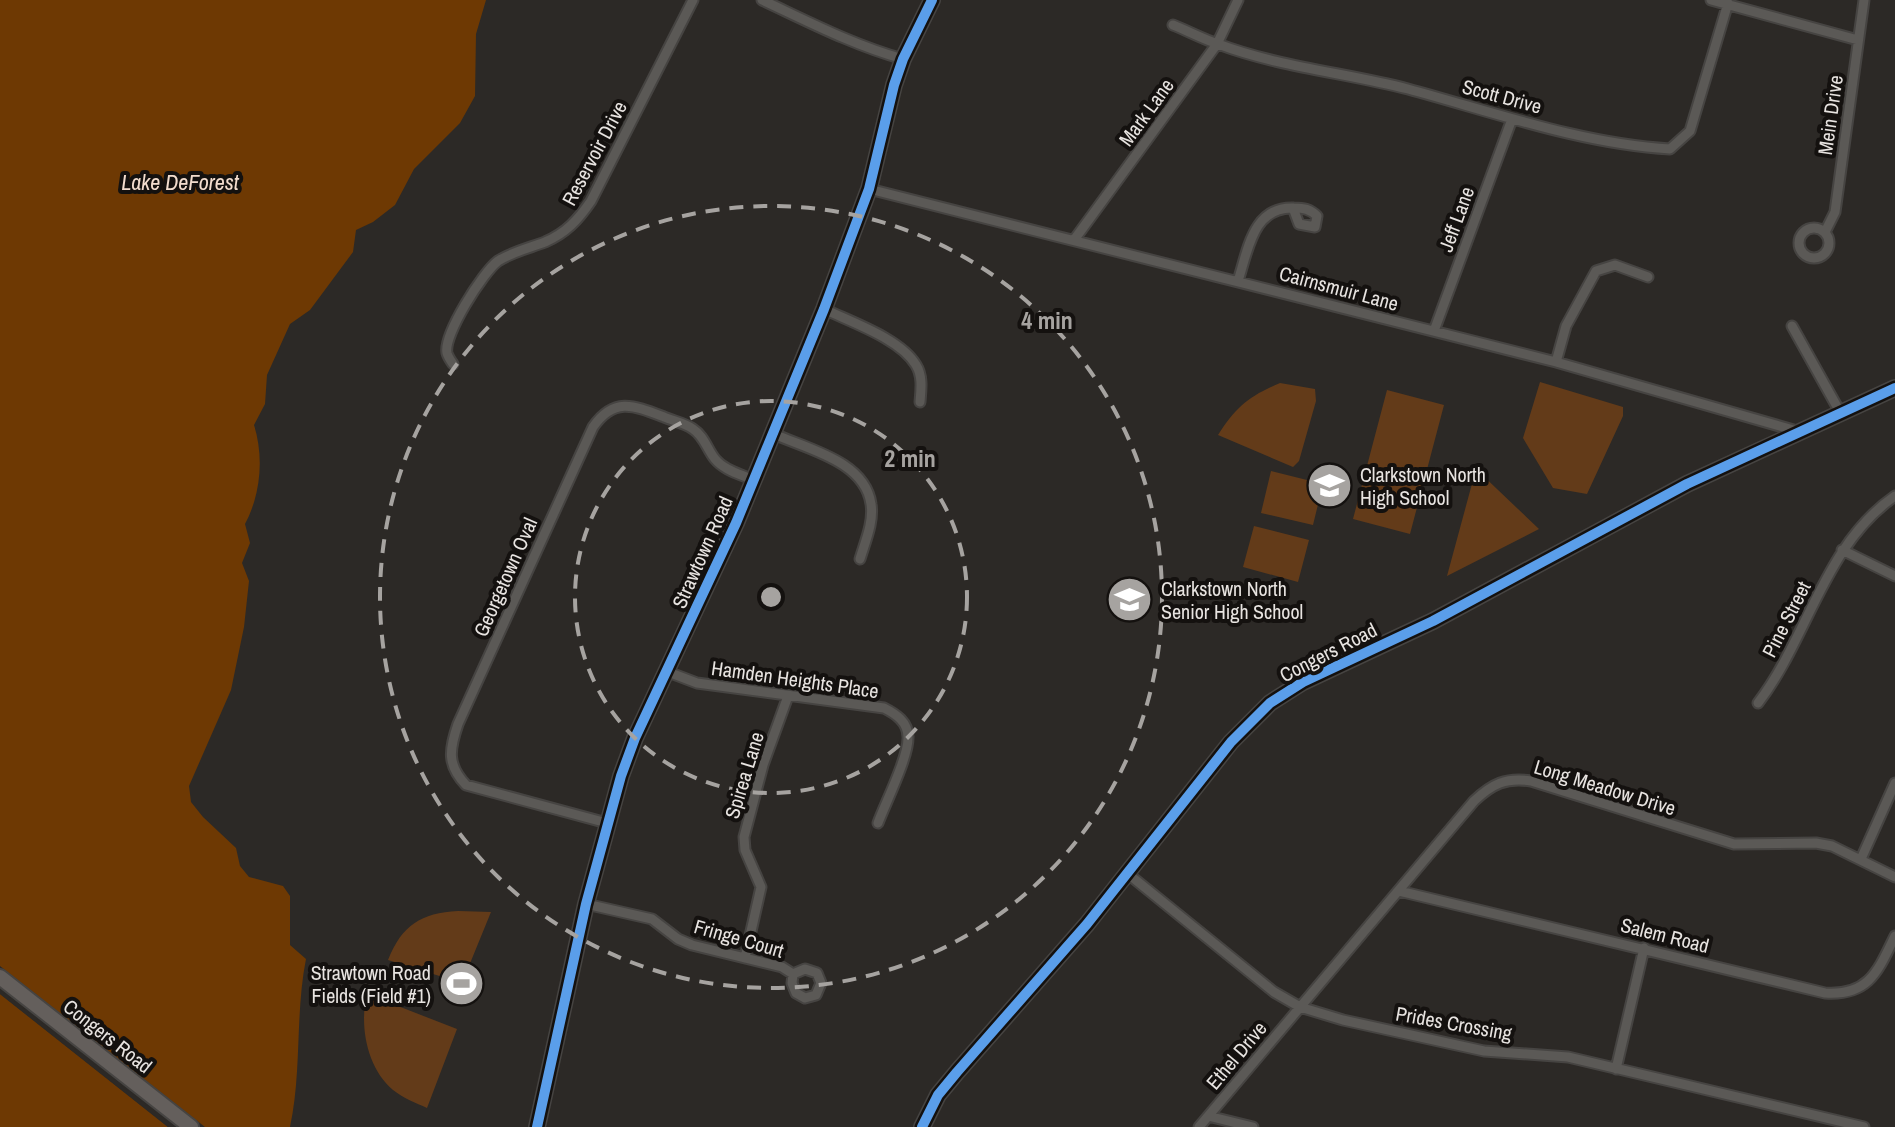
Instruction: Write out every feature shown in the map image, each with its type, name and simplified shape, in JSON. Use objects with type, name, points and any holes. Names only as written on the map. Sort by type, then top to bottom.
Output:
[{"type":"street","name":"Reservoir Drive","points":[[453,364],[446,352],[448,341],[468,298],[482,278],[497,262],[564,232],[579,219],[591,201],[693,0]]},
{"type":"street","points":[[762,0],[837,36],[903,59]]},
{"type":"street","name":"Strawtown Road","points":[[537,1127],[586,904],[607,823],[635,738],[668,672],[774,434],[869,189],[903,59],[932,0]]},
{"type":"street","name":"Mark Lane","points":[[1074,240],[1217,44],[1238,0]]},
{"type":"street","points":[[1711,0],[1858,40]]},
{"type":"street","name":"Mein Drive","points":[[1825,232],[1835,212],[1864,0]]},
{"type":"street","name":"Scott Drive","points":[[1173,25],[1248,54],[1406,89],[1512,119],[1640,148],[1670,149],[1690,131],[1728,3]]},
{"type":"street","name":"Jeff Lane","points":[[1434,331],[1512,119]]},
{"type":"street","name":"Cairnsmuir Lane","points":[[869,189],[1556,362],[1797,431]]},
{"type":"street","points":[[1238,281],[1260,220],[1272,212],[1293,208]]},
{"type":"street","points":[[1556,362],[1566,326],[1596,271],[1615,265],[1648,277]]},
{"type":"street","points":[[824,309],[891,342],[906,353],[921,377],[920,402]]},
{"type":"street","points":[[1792,326],[1840,412]]},
{"type":"street","name":"Congers Road","points":[[922,1127],[938,1095],[952,1077],[1087,924],[1231,742],[1259,712],[1281,695],[1318,674],[1433,621],[1659,498],[1797,431],[1895,388]]},
{"type":"street","name":"Georgetown Oval","points":[[607,823],[466,785],[455,773],[450,761],[450,746],[458,724],[593,427],[602,415],[613,407],[628,406],[692,428],[722,466],[753,480]]},
{"type":"street","points":[[774,434],[846,466],[858,475],[871,504],[870,524],[860,559]]},
{"type":"street","name":"Pine Street","points":[[1758,703],[1774,681],[1842,550],[1895,496]]},
{"type":"street","points":[[1842,550],[1895,576]]},
{"type":"street","name":"Hamden Heights Place","points":[[668,672],[697,683],[884,708],[896,714],[904,723],[908,737],[878,823]]},
{"type":"street","name":"Spirea Lane","points":[[745,958],[761,887],[745,850],[744,837],[763,765],[788,696]]},
{"type":"street","name":"Long Meadow Drive","points":[[1300,1007],[1474,801],[1499,782],[1514,779],[1531,781],[1717,840],[1751,845],[1816,843],[1832,846],[1895,877]]},
{"type":"street","points":[[1861,859],[1895,783]]},
{"type":"street","name":"Prides Crossing","points":[[1127,873],[1274,992],[1300,1007],[1343,1020],[1484,1051],[1568,1057],[1864,1127]]},
{"type":"street","name":"Salem Road","points":[[1399,891],[1825,993],[1857,990],[1870,980],[1880,968],[1895,936]]},
{"type":"street","name":"Fringe Court","points":[[586,904],[652,919],[678,939],[782,967],[793,974]]},
{"type":"street","points":[[1616,1069],[1644,948]]},
{"type":"street","name":"Congers Road","points":[[0,977],[191,1127]]},
{"type":"street","name":"Ethel Drive","points":[[1199,1127],[1300,1007]]},
{"type":"street","points":[[1208,1116],[1253,1127]]},
{"type":"shaded area","points":[[1540,382],[1623,407],[1623,416],[1587,494],[1553,488],[1523,438]]},
{"type":"shaded area","points":[[1280,383],[1315,389],[1316,401],[1299,461],[1293,467],[1218,435],[1244,403]]},
{"type":"shaded area","points":[[1387,390],[1444,405],[1410,534],[1353,519]]},
{"type":"shaded area","points":[[1476,469],[1539,529],[1447,576]]},
{"type":"shaded area","points":[[1271,471],[1323,484],[1313,525],[1261,513]]},
{"type":"shaded area","points":[[1254,526],[1309,540],[1298,582],[1243,567]]},
{"type":"shaded area","points":[[458,911],[491,912],[462,983],[388,960],[400,938],[414,923],[433,915]]},
{"type":"shaded area","points":[[367,994],[457,1029],[427,1108],[393,1090],[377,1070],[365,1033]]},
{"type":"water","name":"Lake DeForest","points":[[0,0],[486,0],[476,34],[475,96],[460,123],[414,169],[395,205],[373,222],[356,230],[353,252],[310,310],[290,324],[267,375],[265,404],[254,425],[260,462],[258,488],[245,524],[250,543],[242,563],[249,581],[244,627],[231,690],[189,786],[191,802],[236,848],[240,866],[249,877],[283,886],[290,896],[290,945],[306,959],[290,1127],[205,1127],[0,966]]},
{"type":"water","points":[[0,994],[168,1127],[0,1127]]},
{"type":"pier","points":[[0,990],[172,1127],[168,1127],[0,994]]},
{"type":"cycle path","points":[[537,1127],[586,904],[621,776],[635,738],[736,523],[824,309],[869,189],[903,59],[932,0]]},
{"type":"cycle path","points":[[922,1127],[938,1095],[1087,924],[1231,742],[1270,703],[1303,682],[1433,621],[1687,484],[1895,388]]},
{"type":"place","name":"Clarkstown North High School","points":[[1329,485]]},
{"type":"place","name":"Clarkstown North Senior High School","points":[[1130,600]]},
{"type":"place","name":"Strawtown Road Fields (Field #1)","points":[[462,983]]}]
